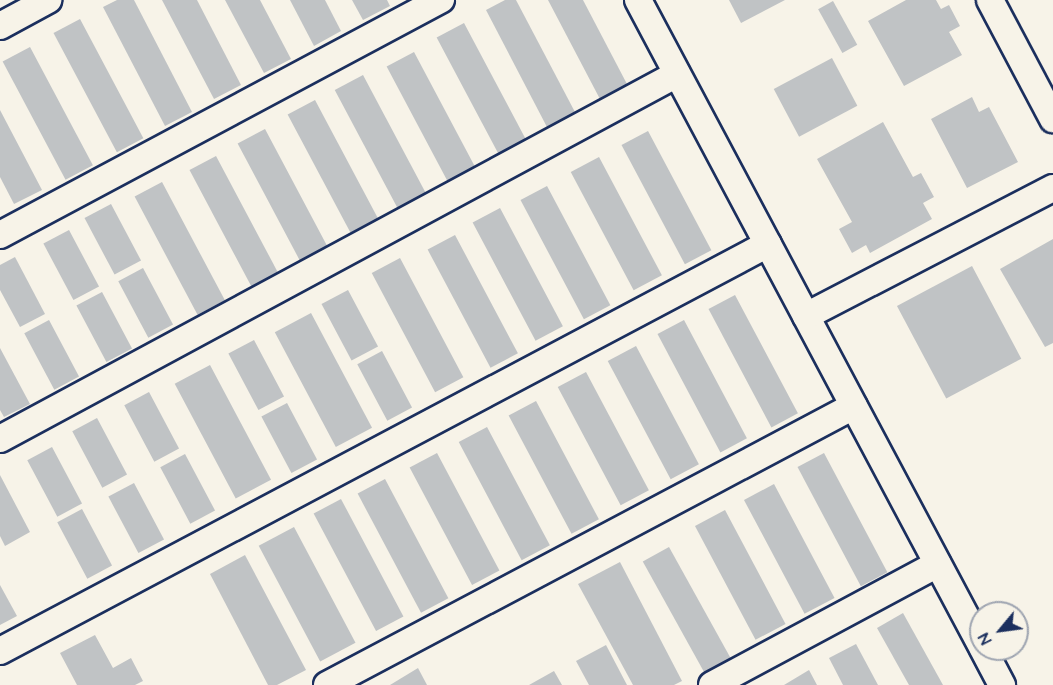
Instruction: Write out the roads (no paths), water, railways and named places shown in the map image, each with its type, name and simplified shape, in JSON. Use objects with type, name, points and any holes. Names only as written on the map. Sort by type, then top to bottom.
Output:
[{"type":"street","points":[[0,26],[48,0]]},
{"type":"street","points":[[0,235],[441,0]]},
{"type":"street","points":[[638,0],[969,622]]},
{"type":"street","points":[[990,0],[1053,119]]},
{"type":"street","points":[[0,439],[677,74]]},
{"type":"street","points":[[806,316],[1053,188]]},
{"type":"street","points":[[0,651],[768,244]]},
{"type":"street","points":[[327,685],[854,406]]},
{"type":"street","points":[[712,685],[938,564]]},
{"type":"street","points":[[989,661],[1002,685]]}]
